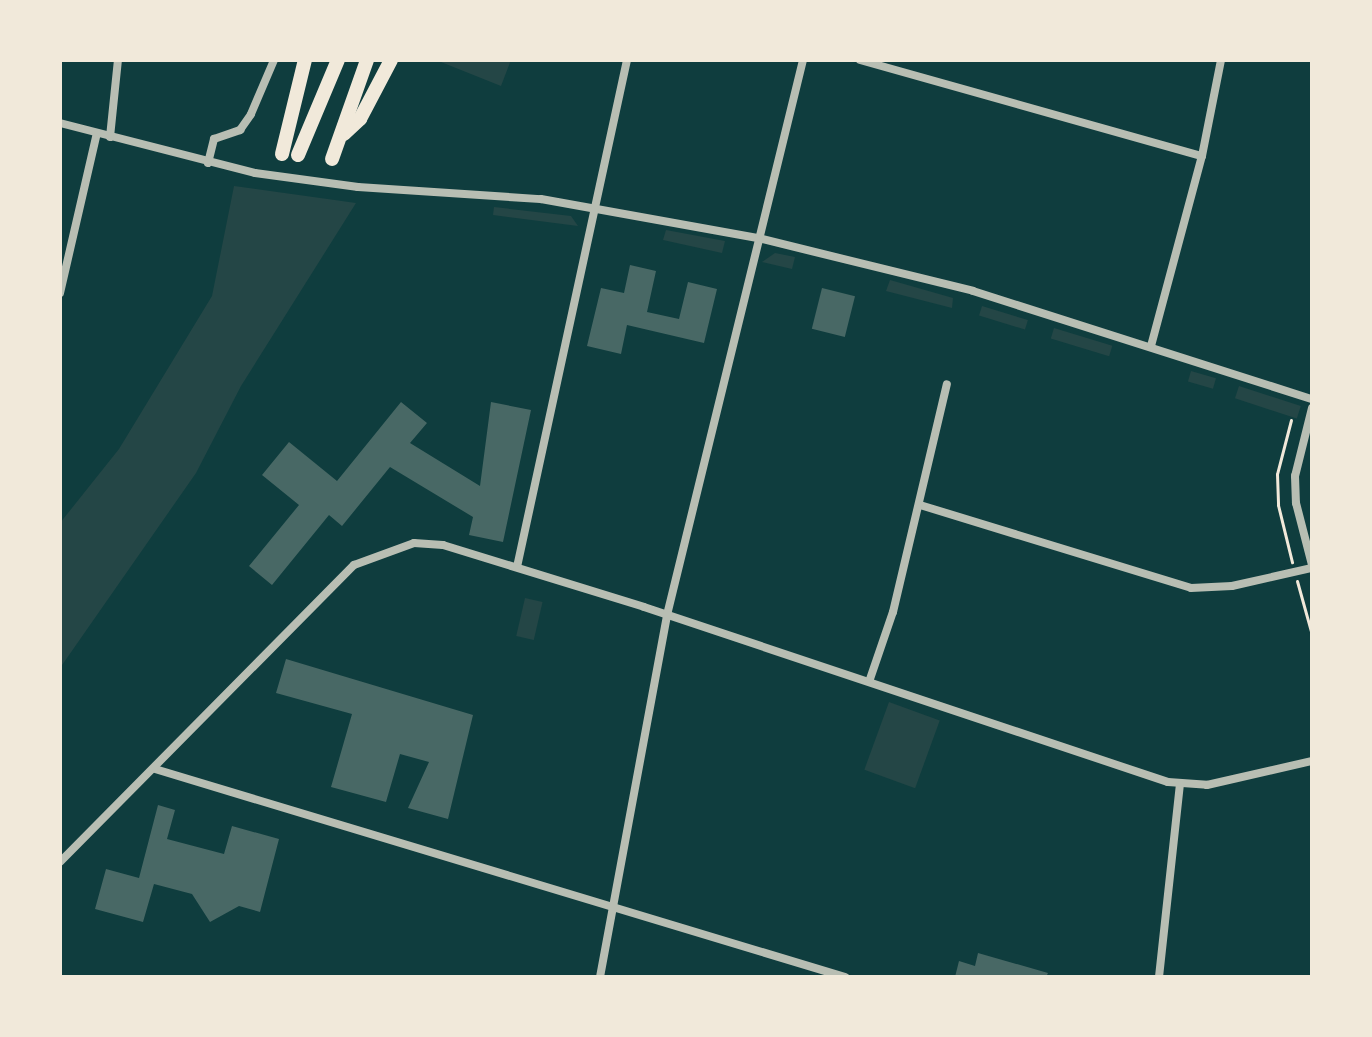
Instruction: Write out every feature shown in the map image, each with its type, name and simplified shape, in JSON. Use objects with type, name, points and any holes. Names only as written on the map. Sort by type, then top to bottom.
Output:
[{"type":"highway","points":[[282,154],[305,60]]},
{"type":"highway","points":[[298,155],[338,60]]},
{"type":"highway","points":[[332,159],[367,60]]},
{"type":"highway","points":[[341,136],[360,119],[391,60]]},
{"type":"street","points":[[110,137],[118,60]]},
{"type":"street","points":[[208,163],[214,139],[240,130],[251,114],[274,60]]},
{"type":"street","points":[[517,567],[627,60]]},
{"type":"street","points":[[600,977],[609,909],[667,615],[803,60]]},
{"type":"street","points":[[860,60],[1202,156]]},
{"type":"street","points":[[1151,346],[1202,156],[1221,60]]},
{"type":"street","points":[[60,123],[208,163],[333,184],[593,207],[758,238],[973,291],[1312,399]]},
{"type":"street","points":[[60,293],[97,133]]},
{"type":"street","points":[[870,679],[920,505],[947,384]]},
{"type":"street","points":[[920,505],[1191,588],[1232,586],[1312,566],[1296,503],[1295,476],[1312,408]]},
{"type":"street","points":[[60,862],[155,769],[302,616],[371,556],[428,542],[517,567],[870,679],[1180,785],[1207,785],[1312,761]]},
{"type":"street","points":[[155,769],[609,909],[845,977]]},
{"type":"street","points":[[1159,977],[1180,785]]},
{"type":"shaded area","points":[[436,60],[511,60],[501,86]]},
{"type":"shaded area","points":[[234,186],[356,203],[241,386],[196,473],[60,668],[60,523],[119,449],[212,296]]},
{"type":"shaded area","points":[[494,207],[571,216],[578,226],[493,215]]},
{"type":"shaded area","points":[[666,230],[725,241],[722,253],[663,240]]},
{"type":"shaded area","points":[[775,253],[795,257],[792,269],[762,262]]},
{"type":"shaded area","points":[[890,280],[953,298],[952,308],[886,291]]},
{"type":"shaded area","points":[[982,306],[1028,320],[1025,330],[979,316]]},
{"type":"shaded area","points":[[1054,328],[1112,346],[1109,356],[1051,339]]},
{"type":"shaded area","points":[[1191,371],[1216,378],[1213,389],[1188,382]]},
{"type":"shaded area","points":[[1239,386],[1301,406],[1297,418],[1235,398]]},
{"type":"shaded area","points":[[525,598],[543,602],[534,640],[516,636]]},
{"type":"shaded area","points":[[889,702],[940,720],[915,788],[864,770]]},
{"type":"building","points":[[630,265],[656,271],[647,312],[679,319],[688,282],[717,289],[704,343],[627,325],[621,354],[587,346],[601,288],[624,293]]},
{"type":"building","points":[[822,288],[855,296],[845,337],[812,329]]},
{"type":"building","points":[[401,402],[427,423],[410,443],[480,486],[491,402],[531,410],[503,542],[469,535],[473,517],[390,467],[342,526],[329,515],[272,585],[249,566],[299,505],[262,475],[289,442],[337,481]]},
{"type":"building","points":[[286,659],[473,715],[448,819],[408,808],[429,762],[400,754],[386,802],[331,787],[352,714],[276,693]]},
{"type":"building","points":[[158,805],[175,810],[167,839],[224,854],[232,826],[279,839],[260,912],[239,906],[210,922],[192,894],[154,884],[143,922],[95,909],[106,869],[139,878]]},
{"type":"building","points":[[978,953],[1048,973],[1046,977],[955,977],[959,961],[975,966]]}]
